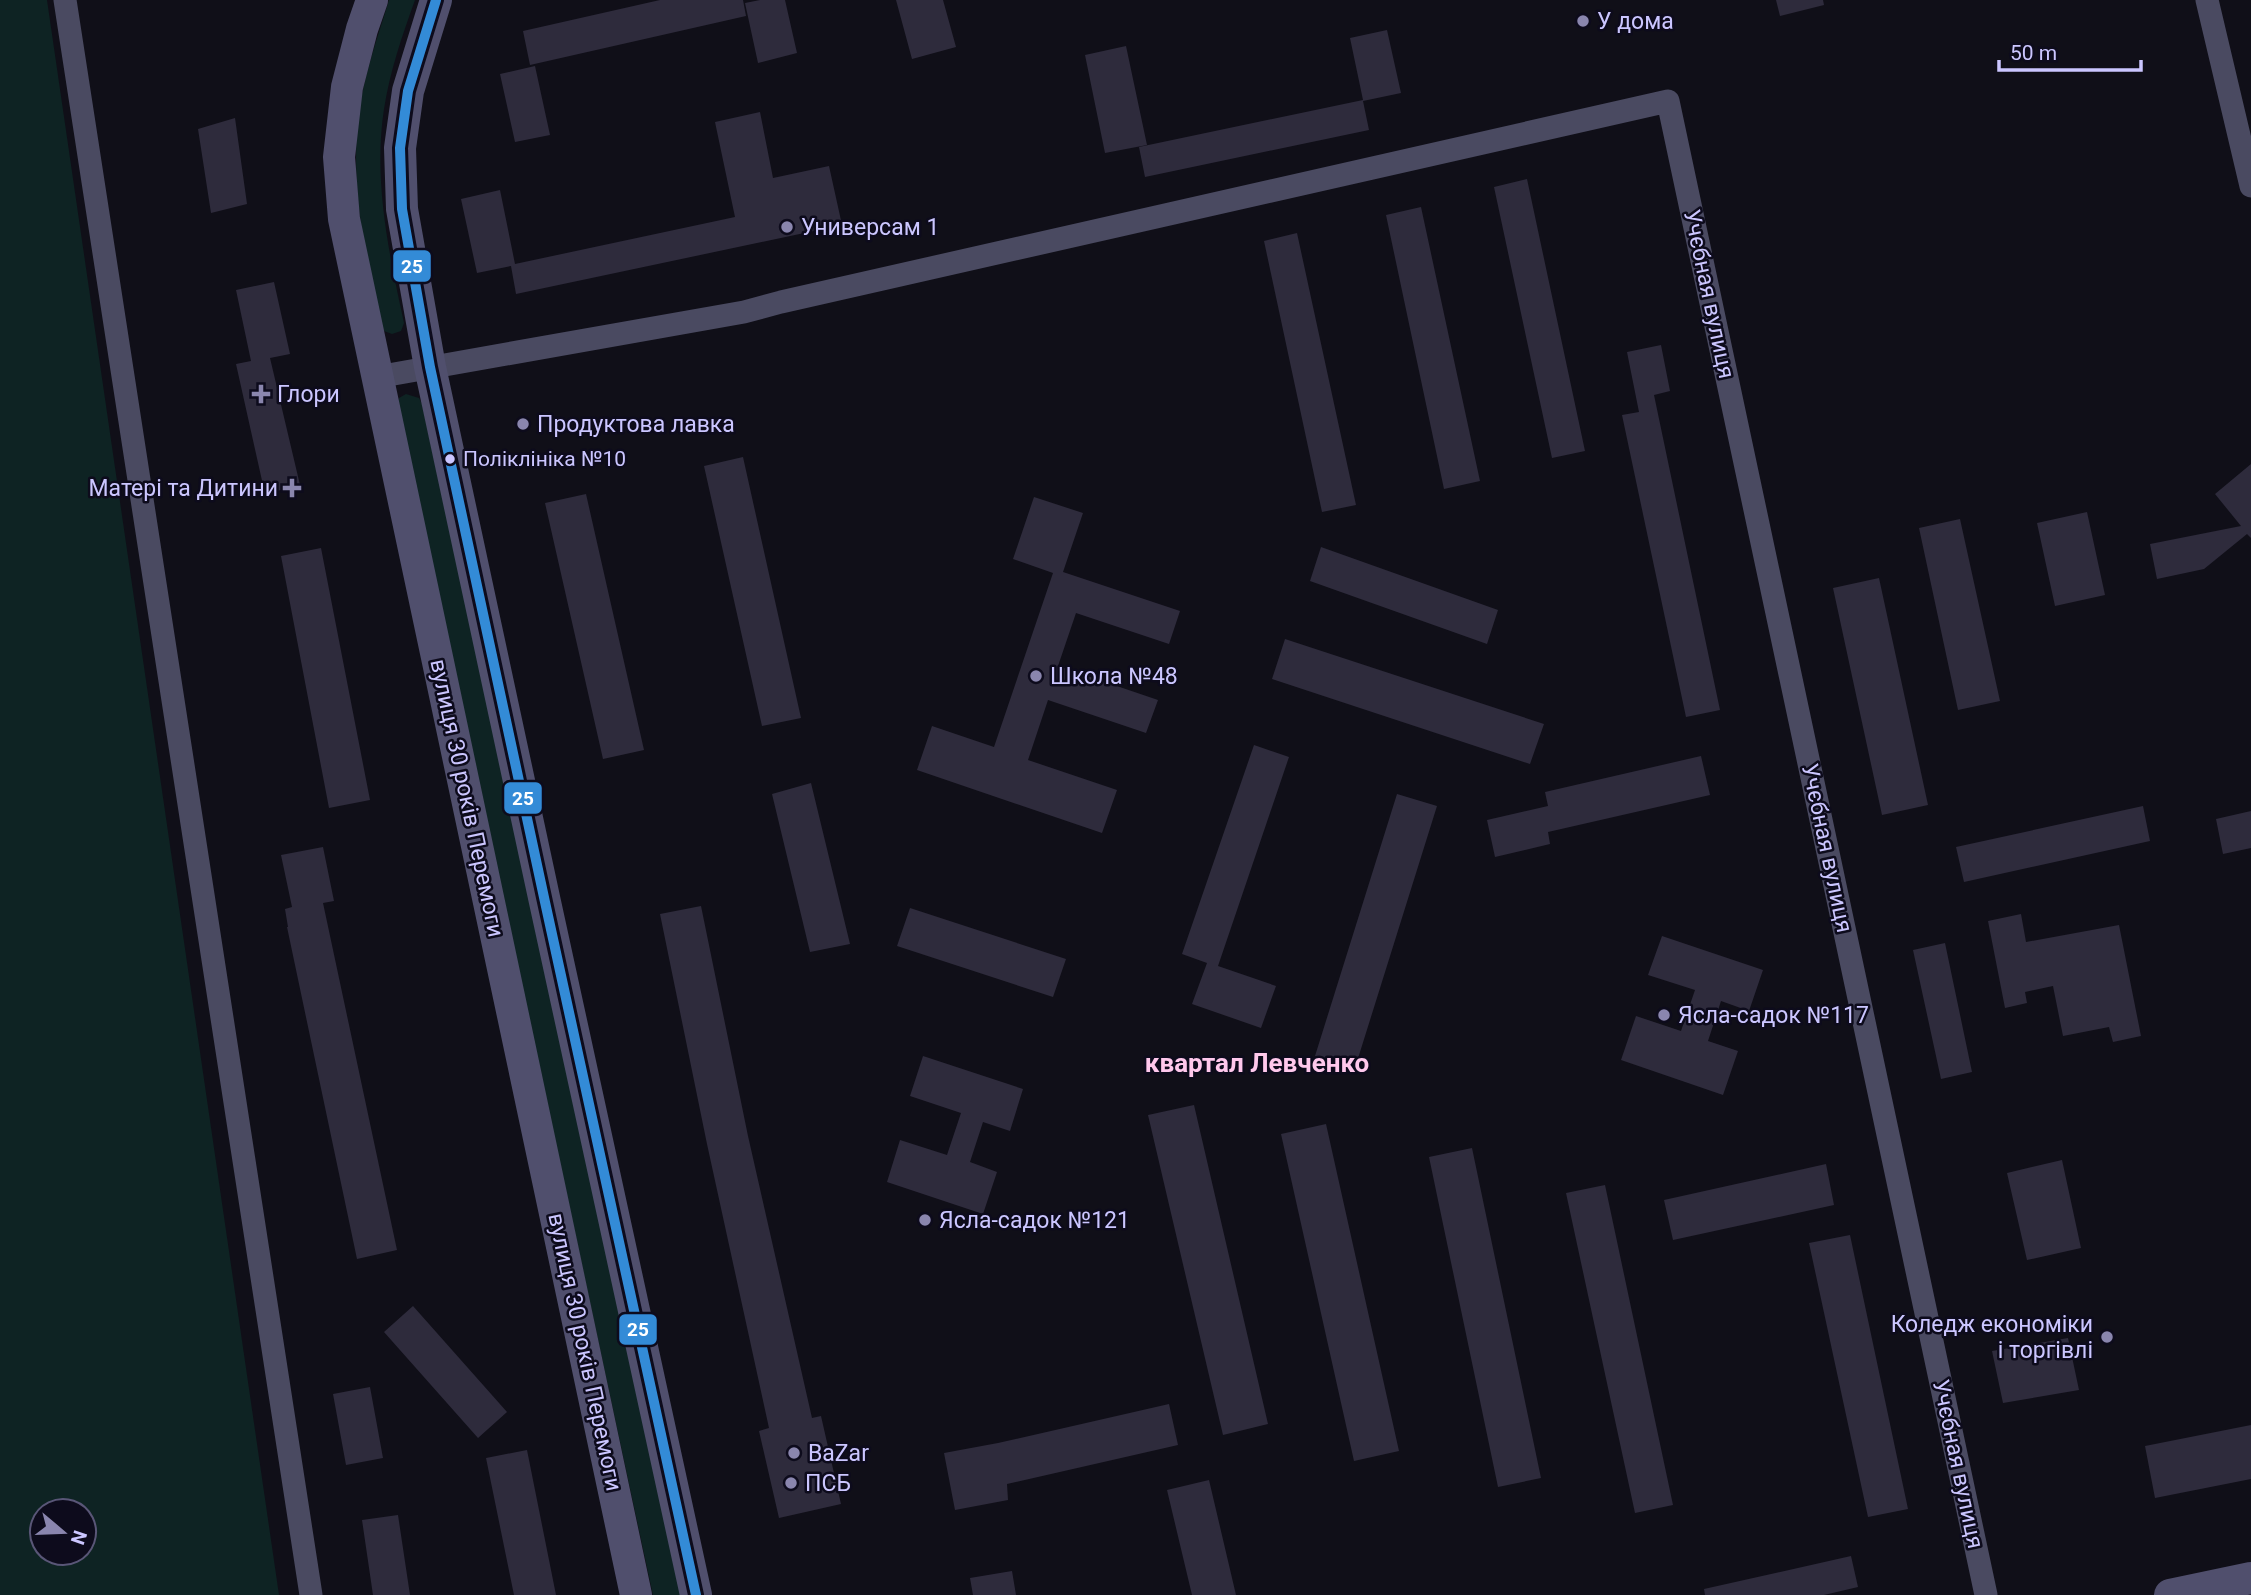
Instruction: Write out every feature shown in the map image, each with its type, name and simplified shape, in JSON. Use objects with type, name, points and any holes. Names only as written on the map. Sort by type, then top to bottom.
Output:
[{"type":"street","points":[[65,0],[311,1595]]},
{"type":"street","name":"вулиця 30 років Перемоги","points":[[372,0],[347,88],[340,157],[344,219],[636,1595]]},
{"type":"street","points":[[436,0],[408,91],[400,148],[402,209],[430,367],[696,1595]]},
{"type":"street","points":[[2207,0],[2251,186]]},
{"type":"street","name":"Учєбная вулиця","points":[[430,367],[744,313],[794,299],[1668,101],[1986,1595]]},
{"type":"street","points":[[377,377],[430,367]]},
{"type":"street","points":[[2170,1595],[2251,1578]]},
{"type":"green space","points":[[0,0],[47,0],[279,1595],[0,1595]]},
{"type":"green space","points":[[389,0],[415,0],[390,81],[381,136],[384,217],[404,323],[401,331],[392,334],[384,331],[378,323],[362,227],[356,155],[361,98]]},
{"type":"green space","points":[[406,394],[419,398],[422,404],[681,1595],[653,1595],[397,406],[399,398]]},
{"type":"building","points":[[660,0],[743,0],[746,16],[530,65],[523,31]]},
{"type":"building","points":[[785,0],[797,53],[758,63],[745,3]]},
{"type":"building","points":[[896,0],[943,0],[956,47],[912,59]]},
{"type":"building","points":[[1776,0],[1823,0],[1824,5],[1780,16]]},
{"type":"building","points":[[1387,30],[1401,93],[1363,101],[1369,130],[1145,177],[1139,147],[1363,100],[1350,38]]},
{"type":"building","points":[[1126,46],[1147,145],[1105,153],[1085,55]]},
{"type":"building","points":[[535,66],[550,135],[515,142],[500,74]]},
{"type":"building","points":[[760,112],[773,178],[829,166],[842,225],[516,294],[511,266],[477,273],[461,199],[500,190],[515,264],[735,217],[715,122]]},
{"type":"building","points":[[235,118],[247,204],[211,213],[198,129]]},
{"type":"building","points":[[1527,179],[1585,451],[1552,458],[1494,187]]},
{"type":"building","points":[[1421,207],[1480,481],[1444,489],[1386,215]]},
{"type":"building","points":[[1297,233],[1356,505],[1322,512],[1264,241]]},
{"type":"building","points":[[274,282],[290,354],[270,358],[300,485],[265,494],[236,364],[251,361],[236,290]]},
{"type":"building","points":[[1661,345],[1670,391],[1654,395],[1720,710],[1686,717],[1622,415],[1639,412],[1627,352]]},
{"type":"building","points":[[743,457],[801,718],[762,726],[704,466]]},
{"type":"building","points":[[2251,464],[2251,538],[2247,534],[2204,569],[2157,579],[2150,544],[2241,526],[2215,494]]},
{"type":"building","points":[[586,494],[644,750],[603,759],[545,503]]},
{"type":"building","points":[[1034,497],[1083,513],[1063,572],[1180,611],[1169,644],[1076,613],[1058,666],[1158,700],[1146,733],[1048,700],[1028,760],[1117,790],[1102,833],[917,770],[932,726],[994,747],[1053,573],[1013,559]]},
{"type":"building","points":[[2087,512],[2105,595],[2055,606],[2037,523]]},
{"type":"building","points":[[1960,519],[2000,701],[1958,710],[1919,528]]},
{"type":"building","points":[[1321,547],[1498,610],[1487,644],[1310,581]]},
{"type":"building","points":[[321,548],[370,800],[329,808],[281,556]]},
{"type":"building","points":[[1879,578],[1928,805],[1882,815],[1833,588]]},
{"type":"building","points":[[1285,639],[1544,724],[1530,764],[1272,679]]},
{"type":"building","points":[[1254,745],[1289,757],[1218,966],[1276,986],[1261,1028],[1192,1004],[1207,963],[1182,954]]},
{"type":"building","points":[[1701,756],[1710,795],[1548,832],[1550,844],[1495,857],[1487,820],[1548,806],[1545,792]]},
{"type":"building","points":[[811,783],[850,944],[810,952],[772,794]]},
{"type":"building","points":[[1397,794],[1437,806],[1355,1068],[1315,1056]]},
{"type":"building","points":[[2143,806],[2150,841],[1964,882],[1956,847]]},
{"type":"building","points":[[2251,811],[2251,848],[2223,854],[2216,819]]},
{"type":"building","points":[[323,847],[334,901],[323,903],[397,1250],[357,1259],[285,909],[292,907],[281,855]]},
{"type":"building","points":[[701,906],[748,1136],[812,1418],[821,1416],[841,1504],[779,1518],[759,1431],[769,1428],[660,914]]},
{"type":"building","points":[[910,908],[1066,959],[1053,997],[897,946]]},
{"type":"building","points":[[2021,914],[2026,942],[2119,925],[2141,1036],[2113,1042],[2109,1027],[2063,1036],[2053,986],[2025,992],[2027,1003],[2005,1008],[1988,921]]},
{"type":"building","points":[[1662,936],[1763,970],[1749,1011],[1721,1001],[1708,1041],[1738,1051],[1723,1095],[1621,1060],[1636,1016],[1681,1031],[1695,990],[1648,975]]},
{"type":"building","points":[[1945,943],[1972,1072],[1941,1079],[1913,950]]},
{"type":"building","points":[[923,1056],[1023,1089],[1010,1131],[983,1122],[970,1162],[997,1172],[983,1214],[887,1182],[900,1140],[947,1155],[961,1113],[910,1096]]},
{"type":"building","points":[[1194,1105],[1268,1424],[1223,1435],[1148,1115]]},
{"type":"building","points":[[1326,1124],[1399,1451],[1354,1461],[1281,1134]]},
{"type":"building","points":[[1472,1148],[1541,1478],[1498,1487],[1429,1157]]},
{"type":"building","points":[[2062,1160],[2081,1248],[2027,1260],[2007,1173]]},
{"type":"building","points":[[1826,1164],[1834,1205],[1673,1240],[1664,1200]]},
{"type":"building","points":[[1605,1185],[1673,1505],[1635,1513],[1566,1193]]},
{"type":"building","points":[[1850,1235],[1908,1509],[1868,1517],[1809,1243]]},
{"type":"building","points":[[413,1306],[507,1412],[478,1438],[384,1332]]},
{"type":"building","points":[[2068,1338],[2079,1390],[2003,1403],[1992,1351]]},
{"type":"building","points":[[370,1387],[383,1458],[346,1465],[333,1394]]},
{"type":"building","points":[[1169,1404],[1178,1445],[1007,1484],[1008,1500],[955,1510],[944,1453]]},
{"type":"building","points":[[2251,1425],[2251,1479],[2155,1498],[2145,1446]]},
{"type":"building","points":[[527,1450],[556,1595],[514,1595],[486,1458]]},
{"type":"building","points":[[1209,1480],[1236,1595],[1192,1595],[1167,1490]]},
{"type":"building","points":[[398,1515],[410,1595],[373,1595],[362,1520]]},
{"type":"building","points":[[1851,1556],[1858,1587],[1824,1595],[1705,1595],[1704,1589]]},
{"type":"building","points":[[1012,1571],[1016,1595],[973,1595],[970,1578]]},
{"type":"transit line","name":"25","points":[[436,0],[408,91],[400,148],[402,209],[430,367],[696,1595]]},
{"type":"place","name":"У дома","points":[[1583,21]]},
{"type":"place","name":"Универсам 1","points":[[787,227]]},
{"type":"place","name":"Глори","points":[[261,394]]},
{"type":"place","name":"Продуктова лавка","points":[[523,424]]},
{"type":"place","name":"Поліклініка №10","points":[[450,459]]},
{"type":"place","name":"Матері та Дитини","points":[[292,488]]},
{"type":"place","name":"Школа №48","points":[[1036,676]]},
{"type":"place","name":"Ясла-садок №117","points":[[1664,1015]]},
{"type":"place","name":"Ясла-садок №121","points":[[925,1220]]},
{"type":"place","name":"Коледж економіки і торгівлі","points":[[2107,1337]]},
{"type":"place","name":"BaZar","points":[[794,1453]]},
{"type":"place","name":"ПСБ","points":[[791,1483]]},
{"type":"district","name":"квартал Левченко","points":[[1257,1063]]}]
